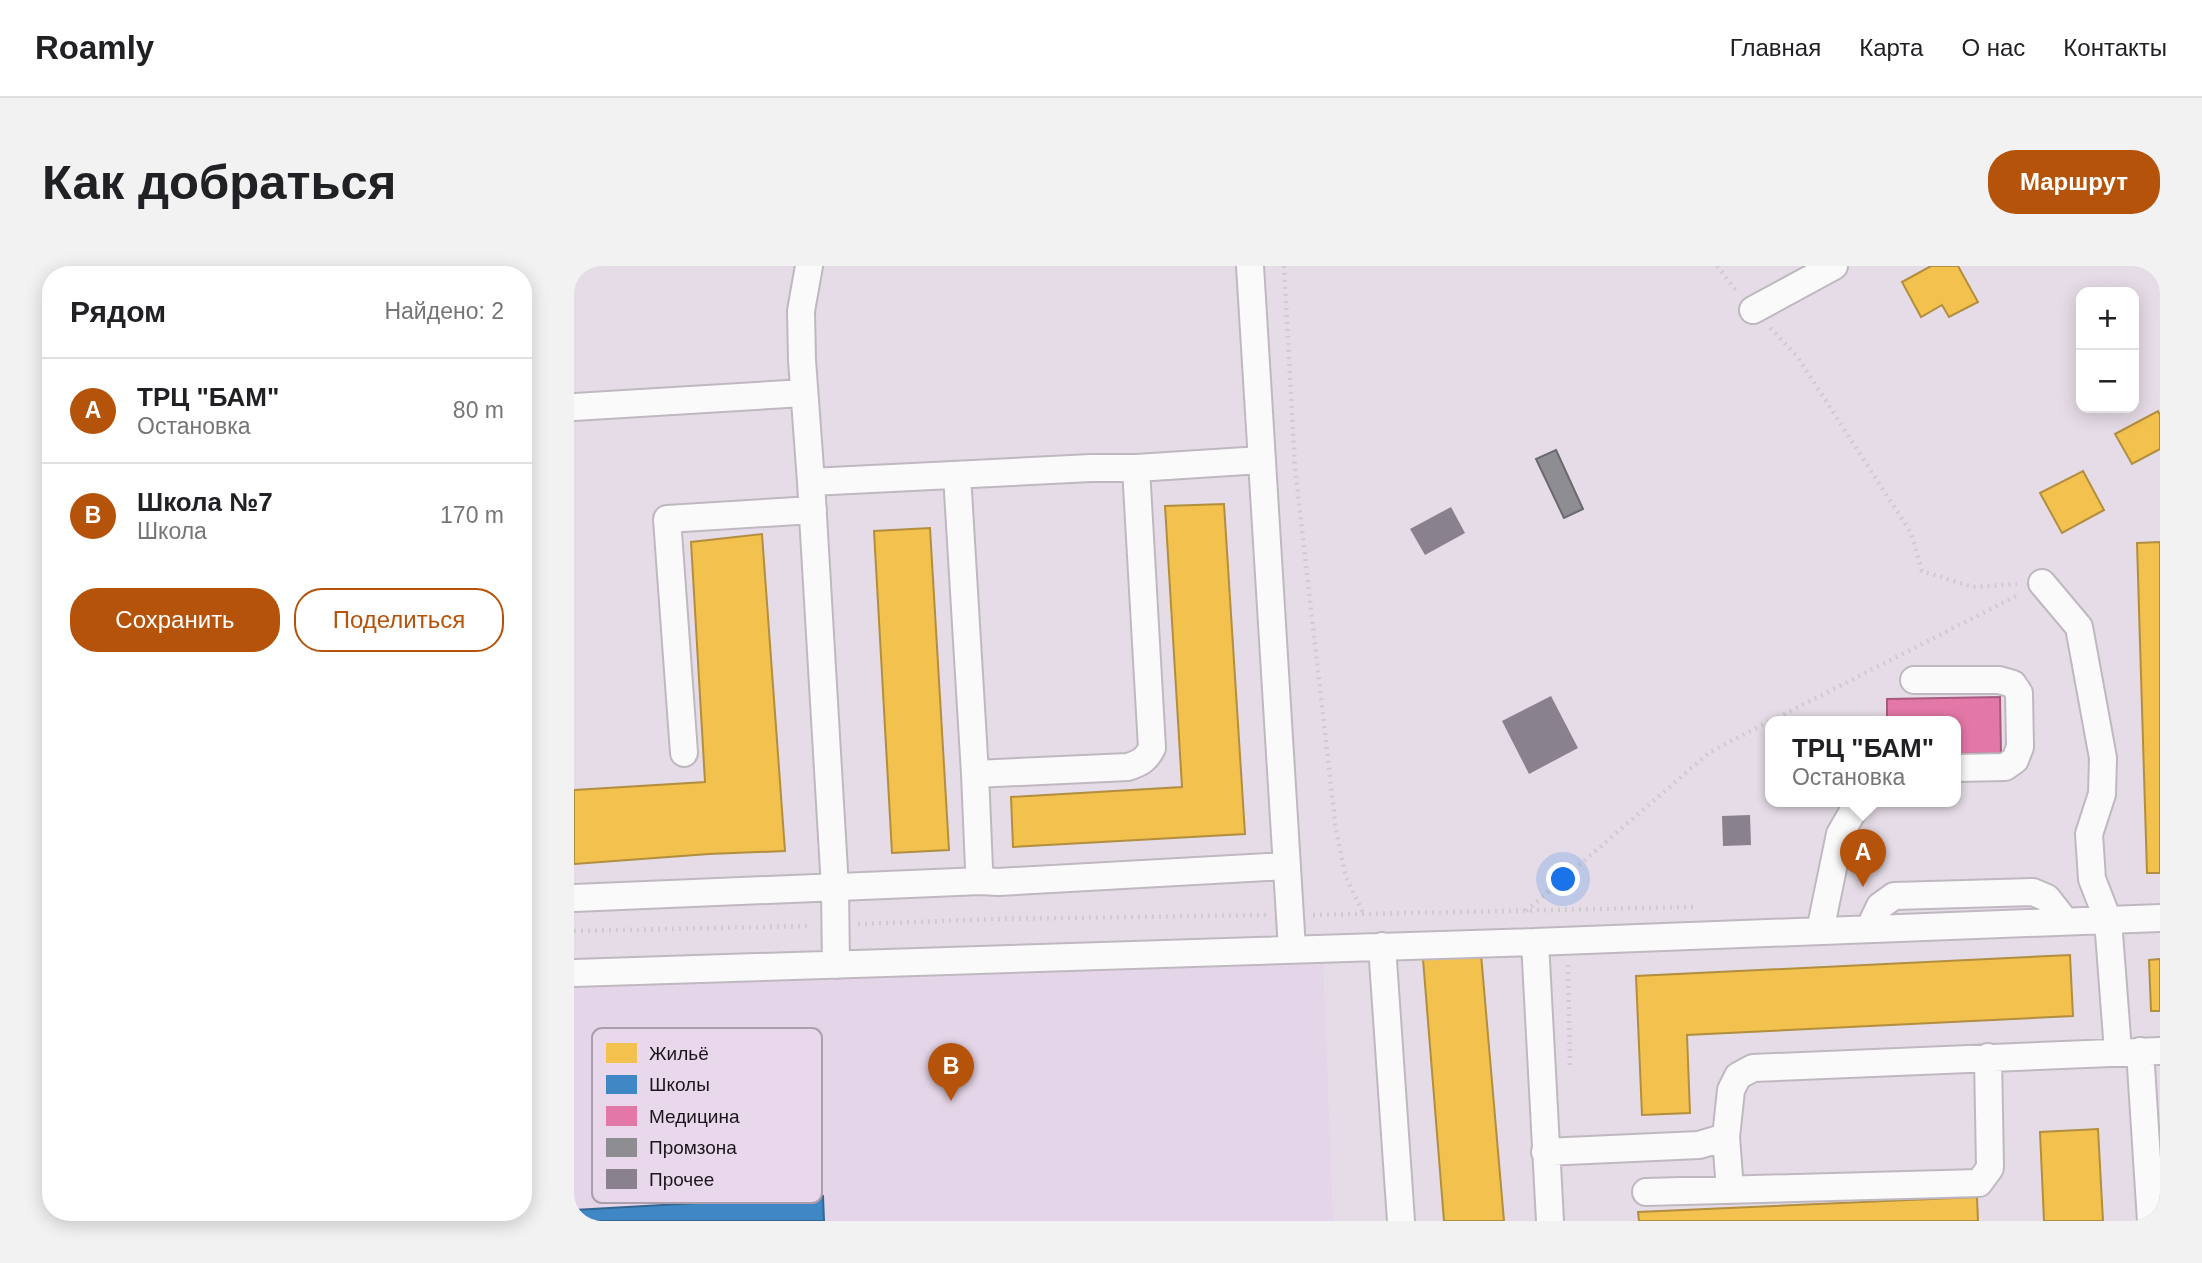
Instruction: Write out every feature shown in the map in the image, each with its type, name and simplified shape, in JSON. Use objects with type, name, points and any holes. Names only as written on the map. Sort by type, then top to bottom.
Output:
[{"type":"street","points":[[809,266],[800,311],[835,888],[835,965]]},
{"type":"street","points":[[1250,266],[1292,949]]},
{"type":"street","points":[[1753,310],[1834,266]]},
{"type":"street","points":[[574,407],[804,393]]},
{"type":"street","points":[[811,482],[1261,460]]},
{"type":"street","points":[[975,774],[1128,767],[1140,763],[1148,756],[1152,748],[1152,738],[1136,468]]},
{"type":"street","points":[[957,475],[981,881]]},
{"type":"street","points":[[684,753],[667,519],[813,510]]},
{"type":"street","points":[[2042,583],[2079,628],[2103,758],[2102,793],[2089,834],[2092,879],[2109,920],[2139,1051],[2151,1221]]},
{"type":"street","points":[[1914,680],[1998,680],[2012,684],[2019,694],[2020,747],[2015,760],[2005,767],[1961,768]]},
{"type":"street","points":[[1820,931],[1840,834],[1856,807]]},
{"type":"street","points":[[574,898],[998,882],[1287,866]]},
{"type":"street","points":[[574,973],[1535,942],[2160,918]]},
{"type":"street","points":[[1535,942],[1550,1221]]},
{"type":"street","points":[[1382,946],[1401,1221]]},
{"type":"street","points":[[1730,1190],[1726,1137],[1731,1090],[1738,1076],[1753,1068],[2139,1051]]},
{"type":"street","points":[[1646,1192],[1979,1183],[1990,1168],[1988,1057]]},
{"type":"street","points":[[1545,1152],[1699,1144],[1726,1137]]},
{"type":"path","points":[[1284,266],[1295,468],[1336,830],[1346,877],[1364,915]]},
{"type":"path","points":[[1717,266],[1731,286],[1797,356],[1911,533],[1922,571],[1973,587],[2042,583]]},
{"type":"path","points":[[1781,716],[2042,583]]},
{"type":"path","points":[[574,931],[996,919],[1525,912],[1710,752],[1765,724]]},
{"type":"path","points":[[1567,959],[1570,1069]]},
{"type":"shaded area","points":[[1323,955],[1333,1221],[574,1221],[574,980]]},
{"type":"building: Жильё","points":[[1931,266],[1958,266],[1978,302],[1949,317],[1942,305],[1921,317],[1902,282]]},
{"type":"building: Жильё","points":[[2158,411],[2160,449],[2132,464],[2115,434]]},
{"type":"building: Жильё","points":[[2083,471],[2104,510],[2062,533],[2040,493]]},
{"type":"building: Жильё","points":[[1224,504],[1245,834],[1013,847],[1011,797],[1182,787],[1165,506]]},
{"type":"building: Жильё","points":[[930,528],[949,850],[892,853],[874,531]]},
{"type":"building: Жильё","points":[[762,534],[785,851],[574,864],[574,790],[705,782],[691,542]]},
{"type":"building: Жильё","points":[[2160,542],[2160,873],[2147,873],[2137,543]]},
{"type":"building: Жильё","points":[[1481,954],[1504,1221],[1444,1221],[1423,959]]},
{"type":"building: Жильё","points":[[2070,955],[2073,1016],[1687,1035],[1690,1113],[1642,1115],[1636,976]]},
{"type":"building: Жильё","points":[[2160,959],[2160,1011],[2151,1011],[2149,960]]},
{"type":"building: Жильё","points":[[2098,1129],[2103,1221],[2044,1221],[2040,1132]]},
{"type":"building: Жильё","points":[[1977,1197],[1978,1221],[1639,1221],[1638,1212]]},
{"type":"building: Школы","points":[[822,1196],[824,1221],[574,1221],[574,1210],[698,1203],[822,1203]]},
{"type":"building: Медицина","points":[[2000,697],[2001,753],[1961,754],[1961,716],[1887,716],[1887,699]]},
{"type":"building: Промзона","points":[[1556,450],[1583,509],[1564,518],[1536,459]]},
{"type":"building: Прочее","points":[[1451,507],[1465,533],[1425,555],[1410,529]]},
{"type":"building: Прочее","points":[[1551,696],[1578,748],[1529,774],[1502,721]]},
{"type":"building: Прочее","points":[[1750,815],[1751,845],[1723,846],[1722,816]]},
{"type":"place","name":"ТРЦ \"БАМ\"","points":[[1863,887]]},
{"type":"place","name":"Школа №7","points":[[951,1101]]}]
